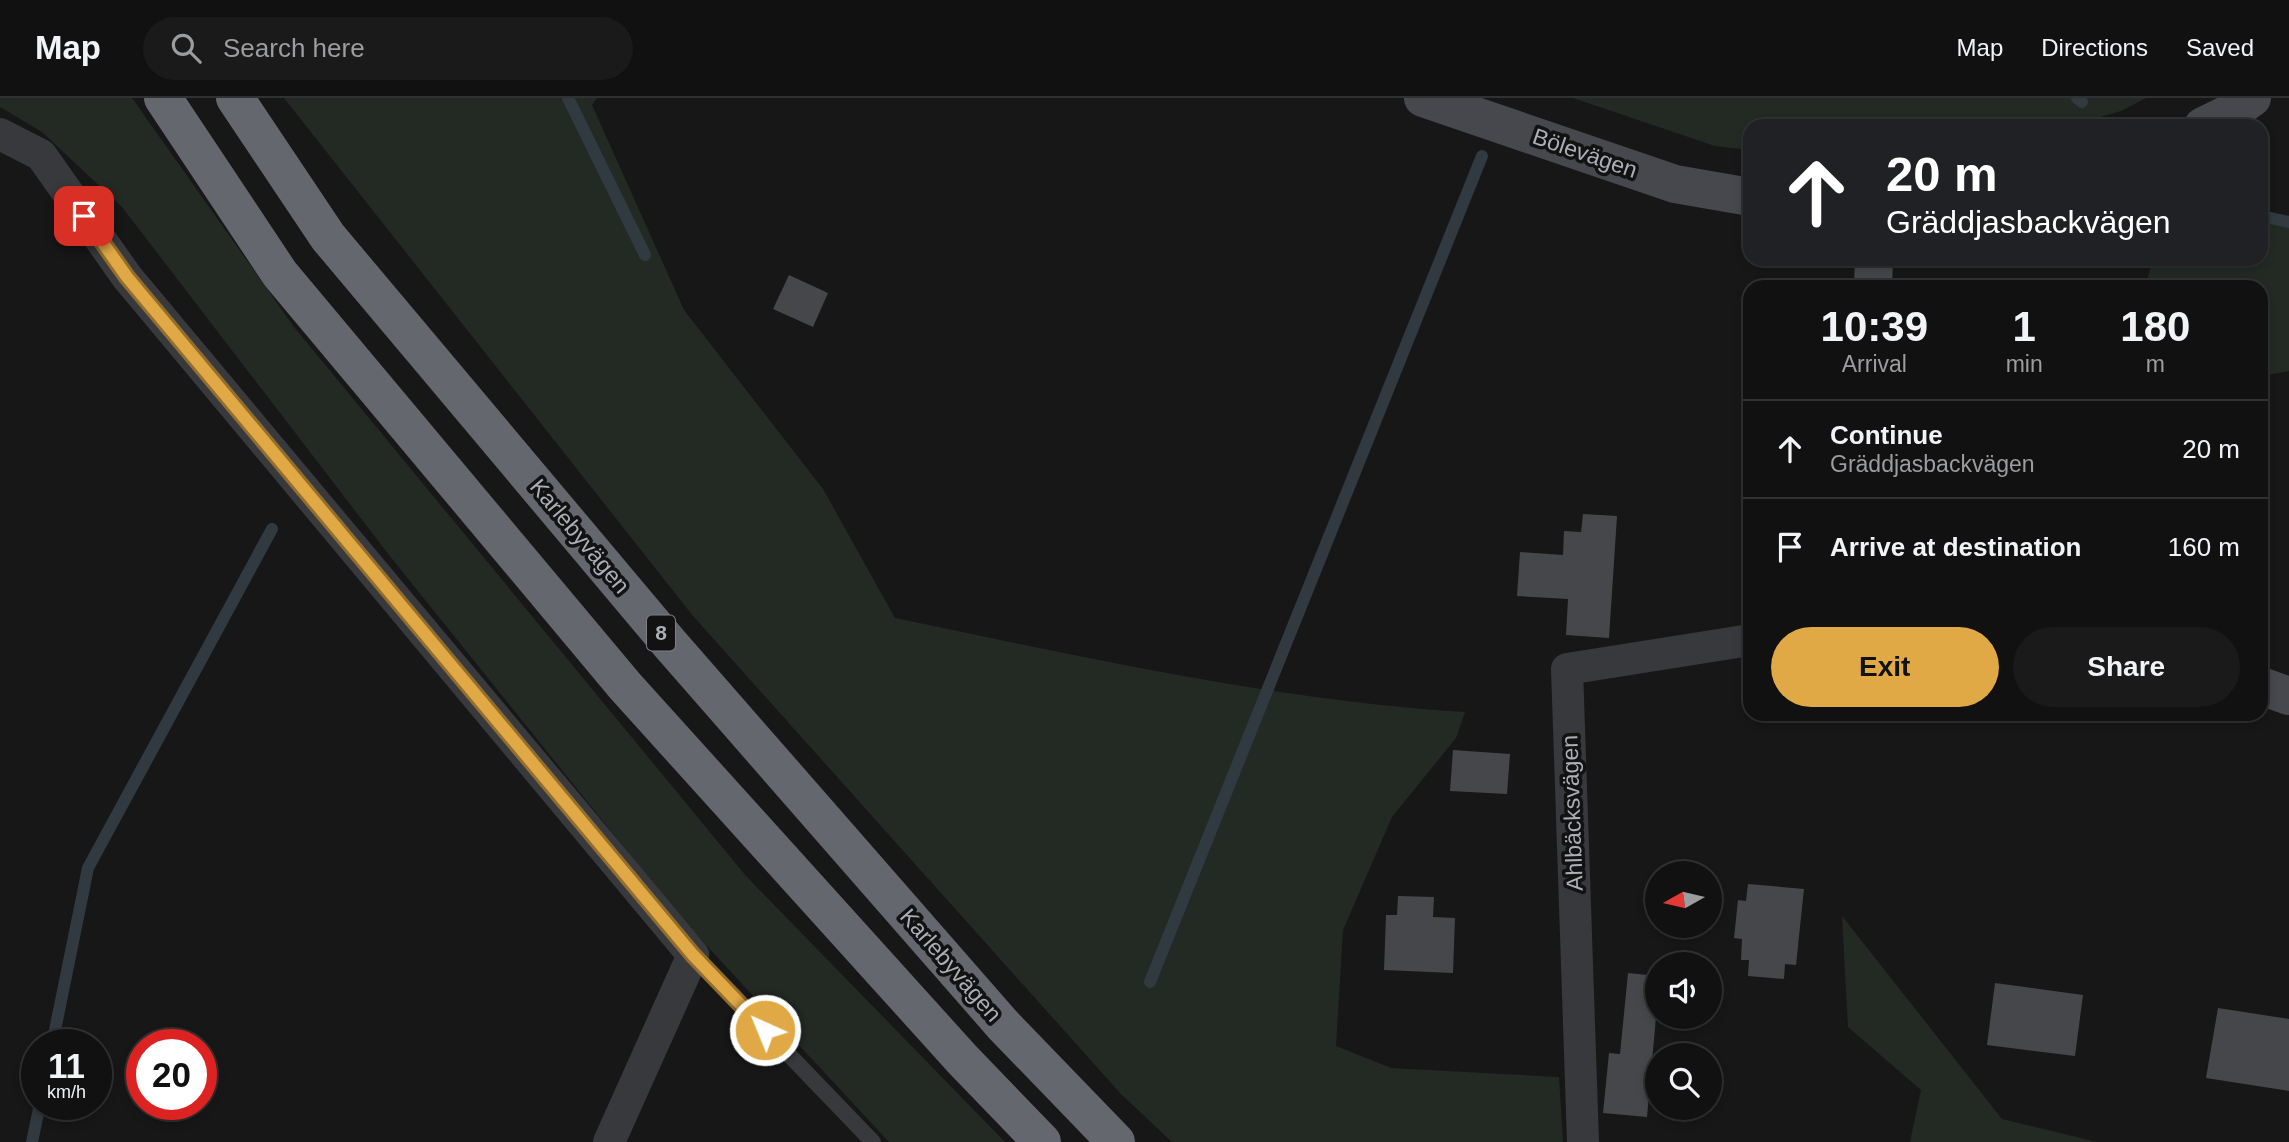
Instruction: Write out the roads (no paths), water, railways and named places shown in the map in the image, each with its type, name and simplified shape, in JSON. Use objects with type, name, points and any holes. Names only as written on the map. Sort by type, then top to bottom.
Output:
[{"type":"highway","points":[[163,98],[281,274],[625,686],[952,1048],[1042,1142]]},
{"type":"highway","name":"Karlebyvägen","points":[[235,98],[328,237],[652,622],[1003,1025],[1116,1142]]},
{"type":"main road","name":"Bölevägen","points":[[1423,98],[1675,184],[1743,196]]},
{"type":"main road","points":[[2219,119],[2252,98]]},
{"type":"main road","points":[[2268,688],[2289,696]]},
{"type":"street","points":[[0,134],[41,155],[127,277],[693,955],[609,1142]]},
{"type":"street","name":"Ahlbäcksvägen","points":[[1583,1142],[1567,669],[1743,641]]},
{"type":"lane","points":[[693,955],[873,1142]]},
{"type":"waterway","points":[[568,98],[645,255]]},
{"type":"waterway","points":[[2077,98],[2082,102]]},
{"type":"waterway","points":[[1150,982],[1482,156]]},
{"type":"waterway","points":[[2268,218],[2289,222]]},
{"type":"waterway","points":[[55,1029],[88,868],[272,529]]},
{"type":"waterway","points":[[32,1142],[37,1120]]}]
